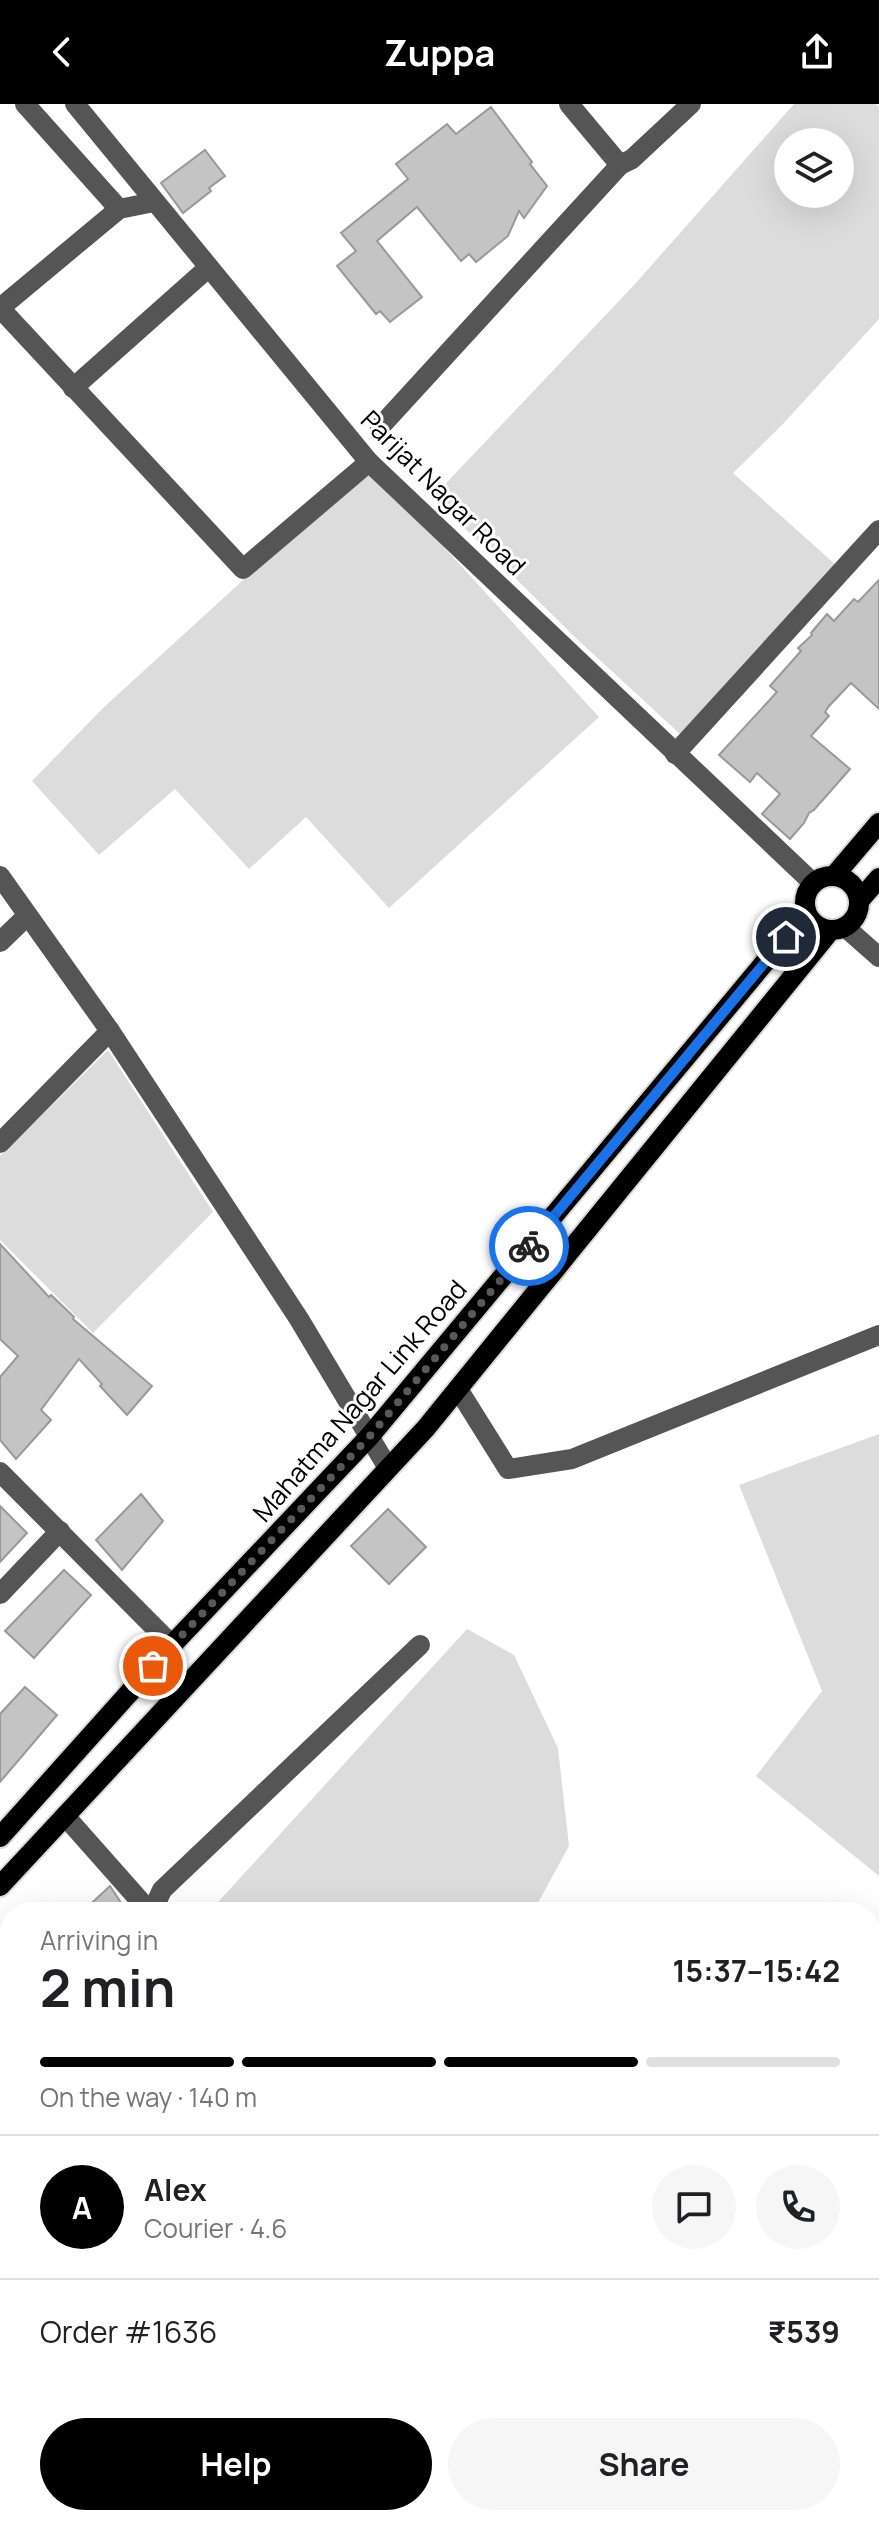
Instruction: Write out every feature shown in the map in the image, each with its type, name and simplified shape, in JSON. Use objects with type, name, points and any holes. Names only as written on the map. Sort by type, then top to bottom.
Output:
[{"type":"main road","points":[[834,876],[879,823]]},
{"type":"main road","points":[[837,929],[816,925],[806,913],[805,897],[813,883],[834,876],[851,884],[859,901]]},
{"type":"main road","points":[[0,1886],[458,1389],[837,929],[856,916],[859,901],[879,878]]},
{"type":"main road","name":"Mahatma Nagar Link Road","points":[[0,1837],[172,1645],[369,1437],[806,913]]},
{"type":"street","points":[[25,104],[119,209]]},
{"type":"street","name":"Parijat Nagar Road","points":[[75,104],[369,462],[813,883]]},
{"type":"street","points":[[569,104],[620,165]]},
{"type":"street","points":[[380,427],[620,165],[632,159],[691,104]]},
{"type":"street","points":[[154,202],[119,209],[0,308],[243,569],[369,462]]},
{"type":"street","points":[[73,388],[208,268]]},
{"type":"street","points":[[675,754],[879,530]]},
{"type":"street","points":[[0,876],[110,1031],[299,1319],[388,1468]]},
{"type":"street","points":[[0,942],[27,916]]},
{"type":"street","points":[[837,929],[879,957]]},
{"type":"street","points":[[0,1143],[110,1031]]},
{"type":"street","points":[[458,1389],[508,1469],[572,1459],[879,1335]]},
{"type":"street","points":[[0,1472],[172,1645]]},
{"type":"street","points":[[0,1594],[60,1531]]},
{"type":"street","points":[[156,1902],[162,1890],[420,1645]]},
{"type":"street","points":[[65,1816],[142,1902]]},
{"type":"shaded area","points":[[794,104],[876,104],[879,107],[879,319],[782,425],[733,473],[836,565],[680,734],[578,640],[433,497],[635,284]]},
{"type":"shaded area","points":[[369,465],[599,717],[389,908],[306,817],[249,869],[175,789],[99,855],[32,781],[102,709]]},
{"type":"shaded area","points":[[108,1050],[213,1212],[93,1333],[0,1240],[0,1156]]},
{"type":"shaded area","points":[[879,1434],[879,1876],[756,1776],[822,1691],[739,1485]]},
{"type":"shaded area","points":[[467,1629],[514,1655],[558,1748],[569,1846],[538,1902],[218,1902]]},
{"type":"building","points":[[491,107],[547,186],[524,218],[519,211],[508,236],[476,262],[469,254],[461,261],[417,207],[377,241],[422,297],[390,322],[380,311],[376,314],[337,266],[356,251],[341,233],[408,179],[396,164],[447,124],[456,134]]},
{"type":"building","points":[[205,150],[225,176],[183,213],[161,183]]},
{"type":"building","points":[[879,580],[879,709],[851,683],[829,706],[825,712],[829,716],[811,736],[850,769],[809,813],[790,839],[762,814],[780,794],[757,773],[750,782],[719,755],[777,692],[770,686],[801,651],[798,648],[827,614],[834,621],[854,599],[858,602]]},
{"type":"building","points":[[0,1244],[49,1297],[51,1295],[73,1319],[152,1386],[127,1415],[79,1359],[41,1410],[51,1420],[16,1459],[0,1440],[0,1377],[18,1356],[0,1339]]},
{"type":"building","points":[[141,1494],[163,1521],[122,1570],[96,1540]]},
{"type":"building","points":[[0,1506],[27,1533],[0,1562]]},
{"type":"building","points":[[388,1509],[426,1547],[389,1584],[351,1546]]},
{"type":"building","points":[[64,1570],[91,1595],[34,1658],[5,1631]]},
{"type":"building","points":[[25,1687],[57,1715],[0,1782],[0,1714]]},
{"type":"building","points":[[110,1886],[120,1902],[93,1902]]},
{"type":"way so far","points":[[153,1666],[369,1437],[529,1246]]},
{"type":"route","points":[[529,1246],[786,937]]}]
